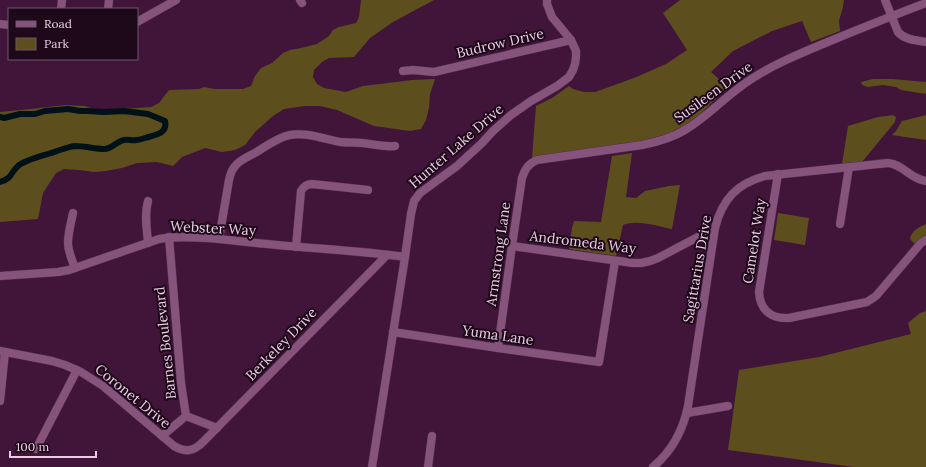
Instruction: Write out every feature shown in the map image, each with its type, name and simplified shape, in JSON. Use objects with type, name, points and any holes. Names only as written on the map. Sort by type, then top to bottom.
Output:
[{"type":"street","points":[[138,21],[176,0]]},
{"type":"street","points":[[885,0],[901,36],[926,42]]},
{"type":"street","name":"Hunter Lake Drive","points":[[372,467],[412,206],[420,193],[458,166],[511,115],[569,77],[575,64],[576,51],[571,40],[552,17],[548,1]]},
{"type":"street","name":"Susileen Drive","points":[[529,165],[537,160],[642,145],[658,142],[673,136],[685,130],[703,117],[737,88],[753,77],[802,53],[926,3]]},
{"type":"street","name":"Budrow Drive","points":[[403,71],[413,70],[434,72],[571,40]]},
{"type":"street","points":[[219,239],[230,174],[235,165],[276,140],[288,135],[299,134],[343,142],[395,146]]},
{"type":"street","name":"Sagittarius Drive","points":[[653,467],[666,455],[672,446],[681,430],[686,413],[715,228],[718,217],[727,200],[748,182],[757,178],[778,174],[893,164],[903,168],[920,180],[926,180]]},
{"type":"street","name":"Armstrong Lane","points":[[498,348],[522,178],[529,165]]},
{"type":"street","points":[[840,224],[849,167]]},
{"type":"street","name":"Camelot Way","points":[[778,174],[759,292],[761,303],[772,315],[783,319],[871,300],[921,243],[926,240]]},
{"type":"street","points":[[296,247],[301,191],[306,185],[312,184],[368,190]]},
{"type":"street","points":[[148,201],[146,217],[148,243]]},
{"type":"street","points":[[73,213],[68,243],[75,268]]},
{"type":"street","name":"Andromeda Way","points":[[512,246],[615,261],[641,263],[650,261],[715,228]]},
{"type":"street","name":"Webster Way","points":[[0,276],[58,272],[75,268],[148,243],[177,236],[405,257]]},
{"type":"street","name":"Barnes Boulevard","points":[[162,436],[186,416],[181,383],[168,237]]},
{"type":"street","name":"Berkeley Drive","points":[[217,428],[387,255]]},
{"type":"street","name":"Yuma Lane","points":[[393,332],[599,362],[615,261]]},
{"type":"street","points":[[0,401],[3,352]]},
{"type":"street","name":"Coronet Drive","points":[[3,352],[52,361],[77,370],[92,378],[162,436],[179,448],[191,450],[199,446],[217,428]]},
{"type":"street","points":[[36,449],[77,370]]},
{"type":"street","points":[[686,413],[728,406]]},
{"type":"street","points":[[186,416],[217,428]]},
{"type":"street","points":[[428,467],[432,436]]},
{"type":"green space","points":[[361,0],[434,0],[393,22],[370,38],[354,57],[329,58],[322,62],[314,70],[313,77],[317,84],[324,88],[346,92],[363,86],[412,80],[435,79],[430,94],[426,120],[421,129],[410,131],[374,126],[337,110],[320,106],[305,106],[284,109],[273,116],[255,132],[245,145],[235,150],[222,152],[205,148],[182,157],[173,166],[157,162],[137,163],[122,168],[94,172],[64,169],[56,173],[43,193],[38,219],[0,222],[0,112],[65,105],[85,106],[93,109],[107,110],[151,107],[159,103],[169,90],[199,89],[204,87],[214,89],[243,89],[251,86],[255,76],[261,68],[272,63],[283,53],[317,44],[329,36],[333,30],[356,23],[359,17]]},
{"type":"green space","points":[[680,0],[844,0],[839,21],[840,31],[811,42],[802,21],[772,31],[733,51],[711,72],[728,87],[699,115],[684,126],[667,134],[646,140],[532,158],[536,106],[552,98],[569,86],[573,89],[584,92],[595,92],[634,78],[666,64],[687,50],[663,13]]},
{"type":"green space","points":[[873,79],[926,82],[926,94],[901,90],[896,87],[883,85],[868,87],[862,85],[861,82]]},
{"type":"green space","points":[[893,115],[896,117],[895,122],[862,162],[842,164],[848,126],[878,117]]},
{"type":"green space","points":[[926,115],[926,140],[892,135],[902,121]]},
{"type":"green space","points":[[632,153],[626,197],[636,198],[645,191],[680,185],[672,229],[641,223],[628,223],[623,225],[616,256],[569,249],[574,221],[601,222],[612,156]]},
{"type":"green space","points":[[778,213],[809,218],[805,245],[774,240]]},
{"type":"green space","points":[[926,224],[926,236],[915,244],[910,239],[912,234],[918,228]]},
{"type":"green space","points":[[926,311],[926,467],[854,467],[728,450],[739,370],[819,357],[911,334],[908,323],[920,313]]},
{"type":"waterway","points":[[0,117],[4,118],[20,114],[35,114],[45,111],[68,109],[104,112],[124,111],[148,114],[165,121],[165,129],[157,135],[139,140],[122,141],[105,149],[75,146],[31,159],[18,166],[9,177],[0,182]]}]
